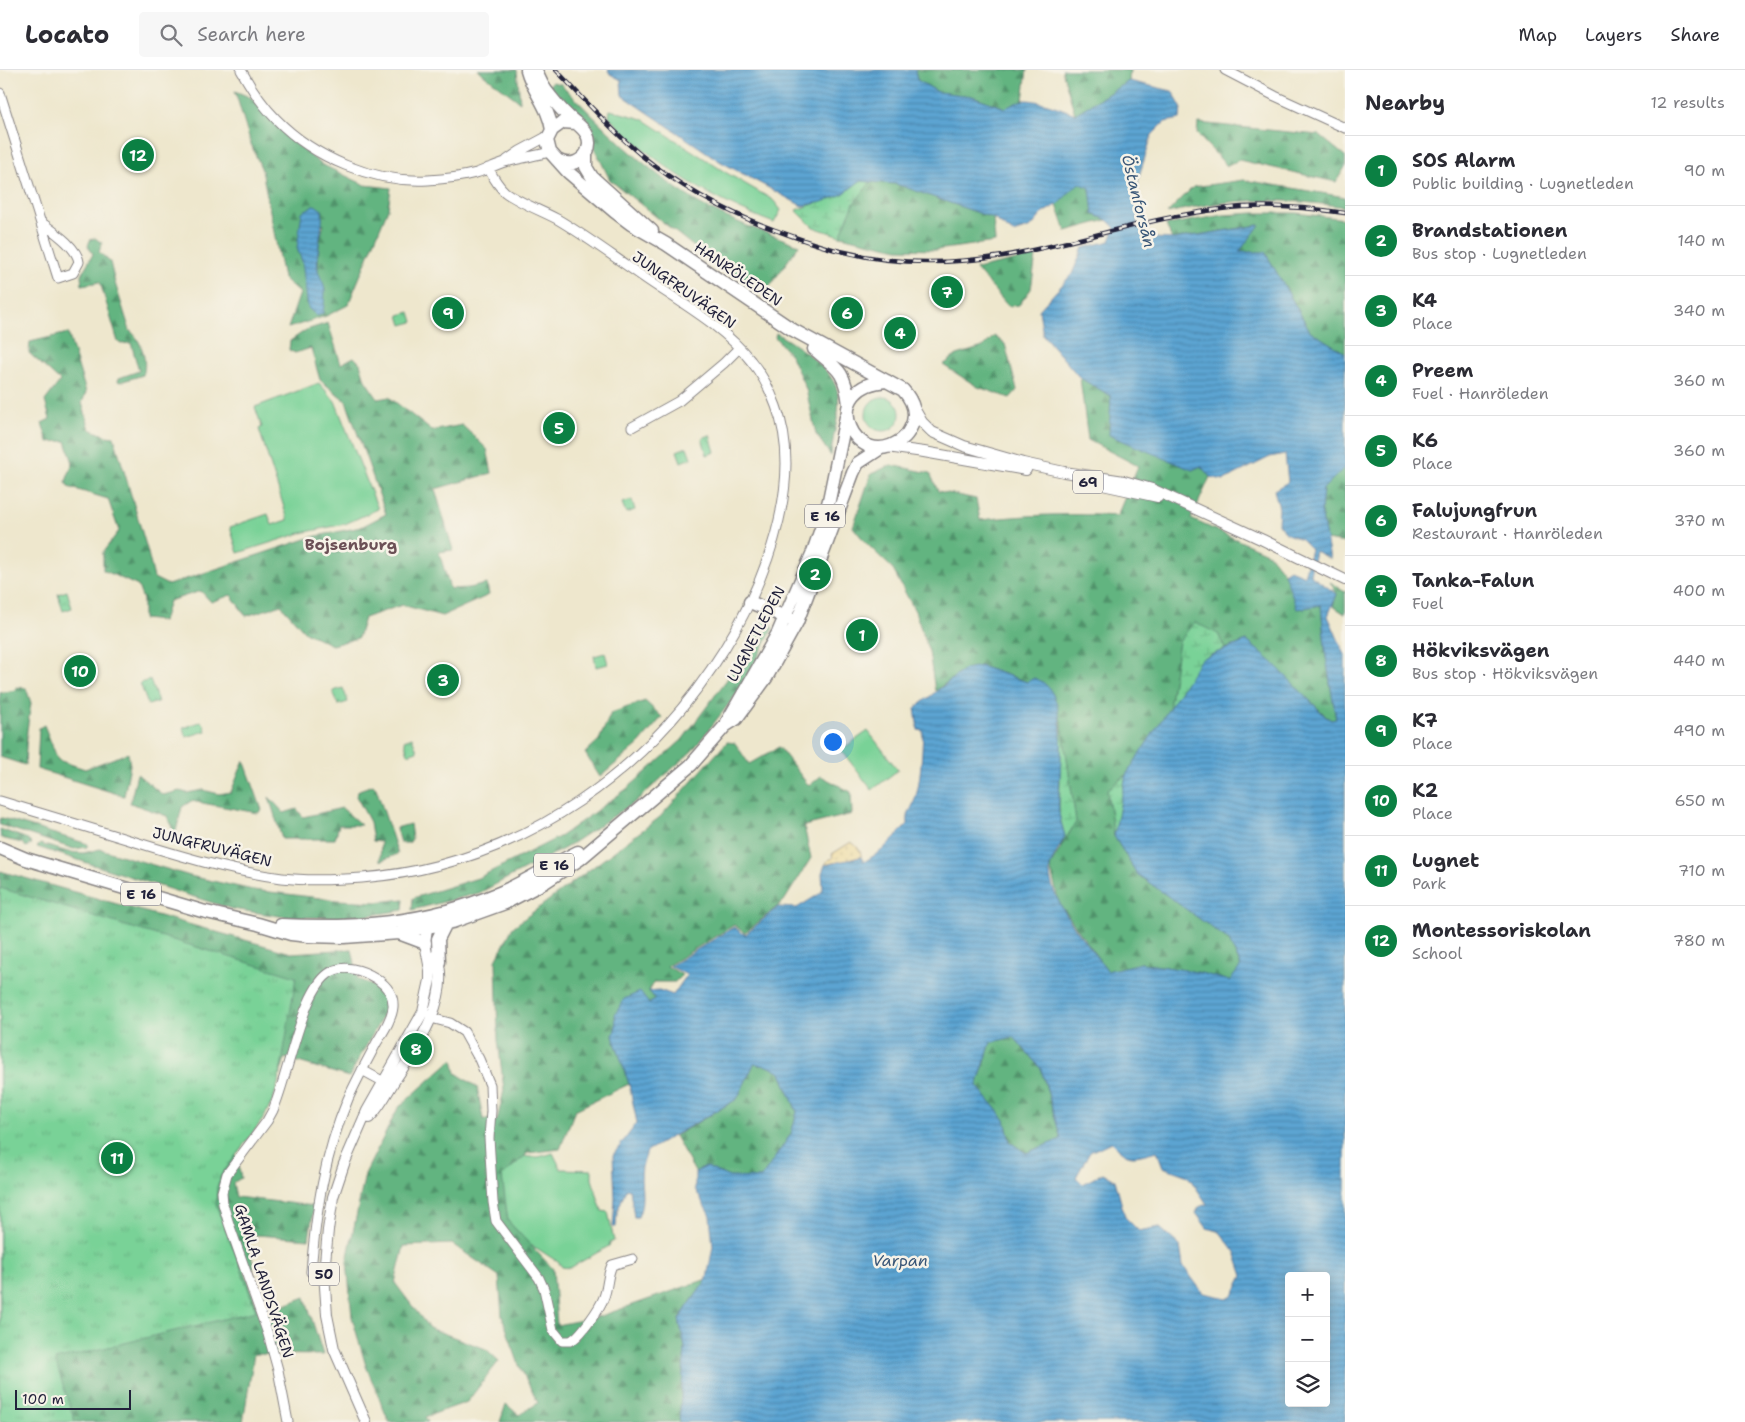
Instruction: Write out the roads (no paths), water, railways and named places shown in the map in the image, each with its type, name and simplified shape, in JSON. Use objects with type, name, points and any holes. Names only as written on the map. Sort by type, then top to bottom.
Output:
[{"type":"highway","points":[[528,70],[536,93],[548,112],[550,133],[547,144],[553,156],[566,163],[574,163],[586,154]]},
{"type":"highway","name":"HANRÖLEDEN","points":[[536,70],[546,91],[583,128],[588,136],[589,146],[586,154],[586,167],[592,177],[666,244]]},
{"type":"highway","points":[[550,133],[563,122],[576,123]]},
{"type":"highway","name":"HANRÖLEDEN","points":[[553,156],[568,172],[614,212],[631,224],[666,244],[794,330],[887,381]]},
{"type":"highway","name":"HANRÖLEDEN","points":[[794,330],[841,373],[847,386],[848,406]]},
{"type":"highway","points":[[848,406],[855,394],[863,386],[874,382],[887,381]]},
{"type":"highway","name":"E 16","points":[[887,381],[903,390],[913,405]]},
{"type":"highway","points":[[884,447],[897,443],[906,436],[912,427],[913,405]]},
{"type":"highway","name":"E 16","points":[[848,406],[850,428],[856,436],[872,446],[884,447]]},
{"type":"highway","name":"LUGNETLEDEN","points":[[791,620],[822,526],[848,406]]},
{"type":"highway","name":"LUGNETLEDEN","points":[[258,924],[353,926],[389,923],[446,923],[492,908],[526,893],[580,859],[691,765],[725,726],[736,718],[766,678],[858,463],[884,447]]},
{"type":"highway","points":[[750,602],[791,620]]},
{"type":"highway","name":"LUGNETLEDEN","points":[[0,854],[26,859],[193,909],[292,934],[344,937],[399,933],[496,895],[599,842]]},
{"type":"highway","name":"LUGNETLEDEN","points":[[0,848],[26,859]]},
{"type":"highway","name":"50","points":[[439,962],[438,938],[446,923]]},
{"type":"highway","points":[[399,933],[425,943]]},
{"type":"main road","name":"69","points":[[913,405],[922,422],[932,432],[964,446],[1048,468],[1137,484],[1162,493],[1294,554],[1345,580]]},
{"type":"main road","name":"69","points":[[884,447],[1004,465],[1160,498],[1171,498]]},
{"type":"main road","name":"50","points":[[425,923],[425,943],[430,970],[426,1016]]},
{"type":"main road","name":"50","points":[[366,1422],[334,1349],[327,1315],[324,1272],[328,1230],[333,1197],[344,1164],[362,1124],[373,1114],[387,1084],[416,1049],[426,1016],[439,990],[439,962],[425,923]]},
{"type":"street","points":[[241,70],[260,101],[276,120],[305,143],[347,166],[369,173],[416,180],[445,178],[474,173],[504,162],[553,156]]},
{"type":"street","points":[[1225,70],[1275,96],[1345,128]]},
{"type":"street","points":[[0,93],[58,278],[73,273],[79,262],[76,253],[41,222]]},
{"type":"street","points":[[504,162],[550,133]]},
{"type":"street","name":"JUNGFRUVÄGEN","points":[[0,801],[183,856],[241,871],[281,878],[320,880],[376,877],[418,871],[476,855],[537,827],[581,801],[614,777],[658,735],[682,708],[719,658],[762,577],[781,510],[786,468],[785,443],[776,407],[766,385],[750,359],[709,323],[586,238],[556,219],[506,192],[496,182],[488,168]]},
{"type":"street","points":[[632,427],[680,401],[739,348]]},
{"type":"street","name":"GAMLA LANDSVÄGEN","points":[[288,1422],[278,1370],[268,1334],[223,1204],[223,1183],[227,1174],[268,1121],[274,1110],[298,1030],[313,992],[322,979],[335,970],[350,969],[371,976],[386,986],[392,999],[392,1012],[362,1070]]},
{"type":"street","points":[[426,1016],[450,1023],[464,1032],[490,1085],[489,1138],[496,1221],[539,1278],[544,1289],[553,1330],[562,1341],[569,1341],[574,1338],[585,1327],[604,1298],[608,1272],[612,1265],[633,1259]]},
{"type":"street","points":[[311,1272],[316,1216],[325,1166],[340,1120],[362,1070],[387,1084]]},
{"type":"water","name":"Varpan","points":[[608,70],[915,70],[917,80],[938,92],[972,96],[1005,108],[1019,101],[1037,101],[1075,114],[1129,81],[1172,91],[1181,107],[1180,119],[1165,122],[1152,135],[1138,179],[1139,207],[1137,223],[1151,238],[1174,239],[1260,225],[1239,252],[1265,252],[1310,331],[1345,353],[1345,467],[1323,489],[1321,511],[1330,559],[1315,551],[1310,575],[1337,594],[1328,616],[1345,655],[1345,1422],[679,1422],[685,1348],[679,1319],[707,1279],[713,1246],[710,1216],[695,1189],[695,1172],[706,1167],[729,1177],[761,1178],[791,1134],[797,1112],[781,1073],[768,1066],[754,1064],[737,1099],[647,1151],[641,1173],[642,1204],[638,1217],[634,1217],[630,1190],[626,1189],[617,1212],[616,1227],[613,1227],[615,1198],[613,1155],[637,1123],[629,1084],[613,1036],[616,1026],[615,1015],[624,999],[640,992],[649,1004],[655,999],[649,991],[659,990],[673,995],[687,975],[670,966],[734,927],[745,935],[778,907],[797,908],[821,893],[823,889],[822,873],[825,865],[861,857],[864,862],[881,851],[908,824],[908,815],[916,795],[921,768],[923,731],[918,730],[915,708],[965,669],[980,666],[1027,682],[1034,678],[1047,686],[1055,700],[1060,718],[1061,738],[1059,813],[1065,836],[1050,867],[1051,880],[1062,908],[1107,971],[1141,963],[1197,972],[1230,981],[1241,966],[1229,940],[1137,874],[1114,836],[1126,775],[1201,659],[1247,641],[1273,663],[1326,717],[1331,720],[1336,719],[1326,657],[1321,605],[1297,609],[1284,573],[1290,569],[1304,576],[1311,549],[1301,539],[1287,534],[1278,524],[1279,508],[1274,490],[1288,482],[1285,454],[1270,457],[1224,480],[1210,477],[1201,466],[1192,470],[1109,435],[1111,396],[1080,378],[1043,335],[1039,310],[1072,274],[1083,248],[1110,241],[1115,228],[1107,220],[1093,214],[1090,188],[1079,183],[1057,205],[1044,212],[1031,227],[1013,233],[993,218],[896,184],[860,181],[843,194],[822,202],[802,206],[721,162],[622,95],[621,80],[610,74]],"holes":[[[1014,1037],[1041,1069],[1061,1139],[1026,1153],[1010,1142],[1005,1120],[977,1086],[991,1042]],[[1111,1142],[1127,1155],[1132,1156],[1157,1151],[1163,1167],[1188,1176],[1207,1204],[1199,1207],[1196,1213],[1207,1228],[1220,1232],[1235,1252],[1243,1276],[1234,1294],[1227,1298],[1203,1293],[1183,1266],[1180,1246],[1159,1227],[1139,1231],[1125,1217],[1115,1180],[1103,1173],[1083,1184],[1076,1177],[1090,1152]]]},
{"type":"water","points":[[315,205],[322,210],[317,263],[325,292],[323,313],[317,316],[308,308],[302,261],[297,248],[302,212]]},
{"type":"railway","points":[[556,70],[641,155],[688,188],[722,207],[775,230],[827,248],[864,256],[924,262],[984,259],[1030,251],[1166,218],[1236,207],[1283,207],[1345,213]]},
{"type":"place","name":"Montessoriskolan","points":[[138,155]]},
{"type":"place","name":"Tanka-Falun","points":[[947,292]]},
{"type":"place","name":"K7","points":[[448,313]]},
{"type":"place","name":"Falujungfrun","points":[[847,313]]},
{"type":"place","name":"Preem","points":[[900,333]]},
{"type":"place","name":"K6","points":[[559,428]]},
{"type":"place","name":"Brandstationen","points":[[815,574]]},
{"type":"place","name":"SOS Alarm","points":[[862,635]]},
{"type":"place","name":"K2","points":[[80,671]]},
{"type":"place","name":"K4","points":[[443,680]]},
{"type":"place","name":"Hökviksvägen","points":[[416,1049]]},
{"type":"place","name":"Lugnet","points":[[117,1158]]},
{"type":"district","name":"Bojsenburg","points":[[351,544]]},
{"type":"water label","name":"Östanforsån","points":[[1139,201]]}]
